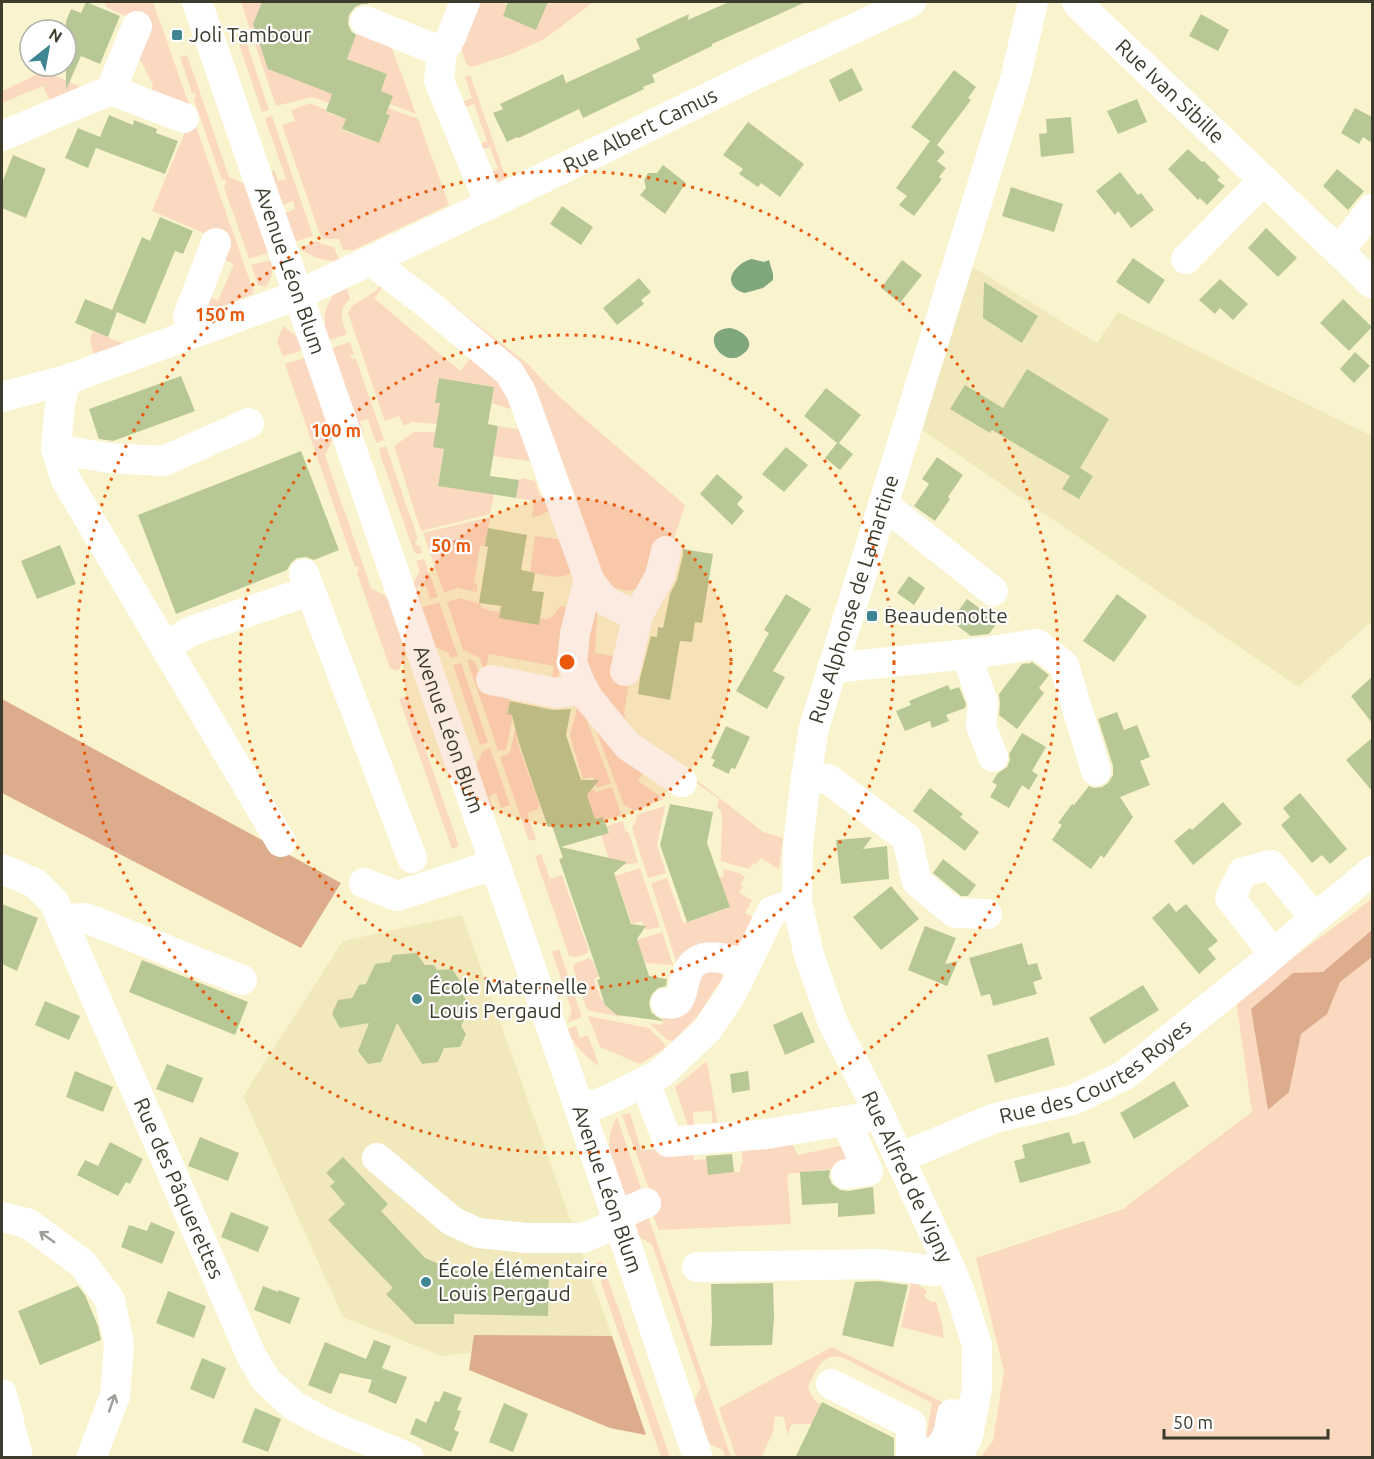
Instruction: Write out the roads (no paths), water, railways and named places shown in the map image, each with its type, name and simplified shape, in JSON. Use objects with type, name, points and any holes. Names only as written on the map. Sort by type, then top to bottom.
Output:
[{"type":"street","name":"Avenue Léon Blum","points":[[196,2],[618,1220],[698,1458]]},
{"type":"street","points":[[465,2],[451,37],[442,52],[439,81],[490,204]]},
{"type":"street","name":"Rue Albert Camus","points":[[2,397],[66,380],[298,295],[752,76],[911,2]]},
{"type":"street","name":"Rue Alphonse de Lamartine","points":[[797,902],[798,845],[814,728],[1016,76],[1033,2]]},
{"type":"street","name":"Rue Ivan Sibille","points":[[1077,2],[1372,283]]},
{"type":"street","points":[[365,21],[442,52]]},
{"type":"street","points":[[111,90],[137,26]]},
{"type":"street","points":[[2,136],[111,90],[184,118]]},
{"type":"street","points":[[1186,259],[1264,180]]},
{"type":"street","points":[[1339,251],[1372,208]]},
{"type":"street","points":[[194,333],[188,316],[216,243]]},
{"type":"street","points":[[371,261],[429,304],[509,372],[521,392],[589,579],[597,593],[607,603],[638,615]]},
{"type":"street","points":[[66,380],[60,404],[56,449],[66,480],[281,842]]},
{"type":"street","points":[[56,449],[108,458],[164,461],[249,423]]},
{"type":"street","points":[[883,504],[993,591]]},
{"type":"street","points":[[625,671],[638,615],[660,576],[666,551]]},
{"type":"street","points":[[589,579],[575,633],[572,663],[583,690],[628,746],[682,782]]},
{"type":"street","points":[[166,647],[191,631],[307,583],[412,858]]},
{"type":"street","points":[[832,668],[1037,644],[1064,665],[1096,771]]},
{"type":"street","points":[[966,654],[983,702],[981,726],[993,757]]},
{"type":"street","points":[[491,680],[556,693],[583,690]]},
{"type":"street","points":[[806,777],[828,779],[907,838],[917,882],[955,913],[987,915]]},
{"type":"street","points":[[1274,954],[1230,898],[1243,872],[1271,865],[1315,918]]},
{"type":"street","points":[[364,884],[397,896],[477,870],[496,868]]},
{"type":"street","name":"Rue des Pâquerettes","points":[[2,869],[35,883],[54,902],[63,919],[251,1355],[266,1380],[294,1406],[328,1424],[409,1458]]},
{"type":"street","name":"Rue des Courtes Royes","points":[[899,1158],[995,1118],[1073,1100],[1125,1075],[1372,871]]},
{"type":"street","points":[[580,1111],[660,1074],[707,1030],[732,993],[772,911],[797,902]]},
{"type":"street","name":"Rue Alfred de Vigny","points":[[797,902],[809,955],[833,1023],[899,1158],[942,1270],[960,1292],[977,1345],[977,1388],[968,1436],[957,1458]]},
{"type":"street","points":[[63,919],[86,918],[242,980]]},
{"type":"street","points":[[666,1003],[675,1004],[679,1001],[688,968],[699,960],[714,957],[746,964]]},
{"type":"street","points":[[645,1082],[668,1142],[767,1134],[879,1115]]},
{"type":"street","points":[[846,1121],[868,1171],[846,1174]]},
{"type":"street","points":[[377,1158],[452,1221],[478,1233],[527,1238],[583,1238],[614,1225],[619,1215],[646,1203]]},
{"type":"street","points":[[2,1216],[27,1223],[82,1263],[110,1300],[119,1344],[115,1396],[91,1458]]},
{"type":"street","points":[[697,1267],[879,1264],[942,1270],[956,1332],[957,1392],[948,1434],[940,1449],[911,1458],[911,1424],[831,1384]]},
{"type":"street","points":[[2,1394],[18,1458]]},
{"type":"place","name":"Joli Tambour","points":[[177,35]]},
{"type":"place","name":"Beaudenotte","points":[[872,616]]},
{"type":"place","name":"École Maternelle Louis Pergaud","points":[[417,999]]},
{"type":"place","name":"École Élémentaire Louis Pergaud","points":[[426,1282]]}]
